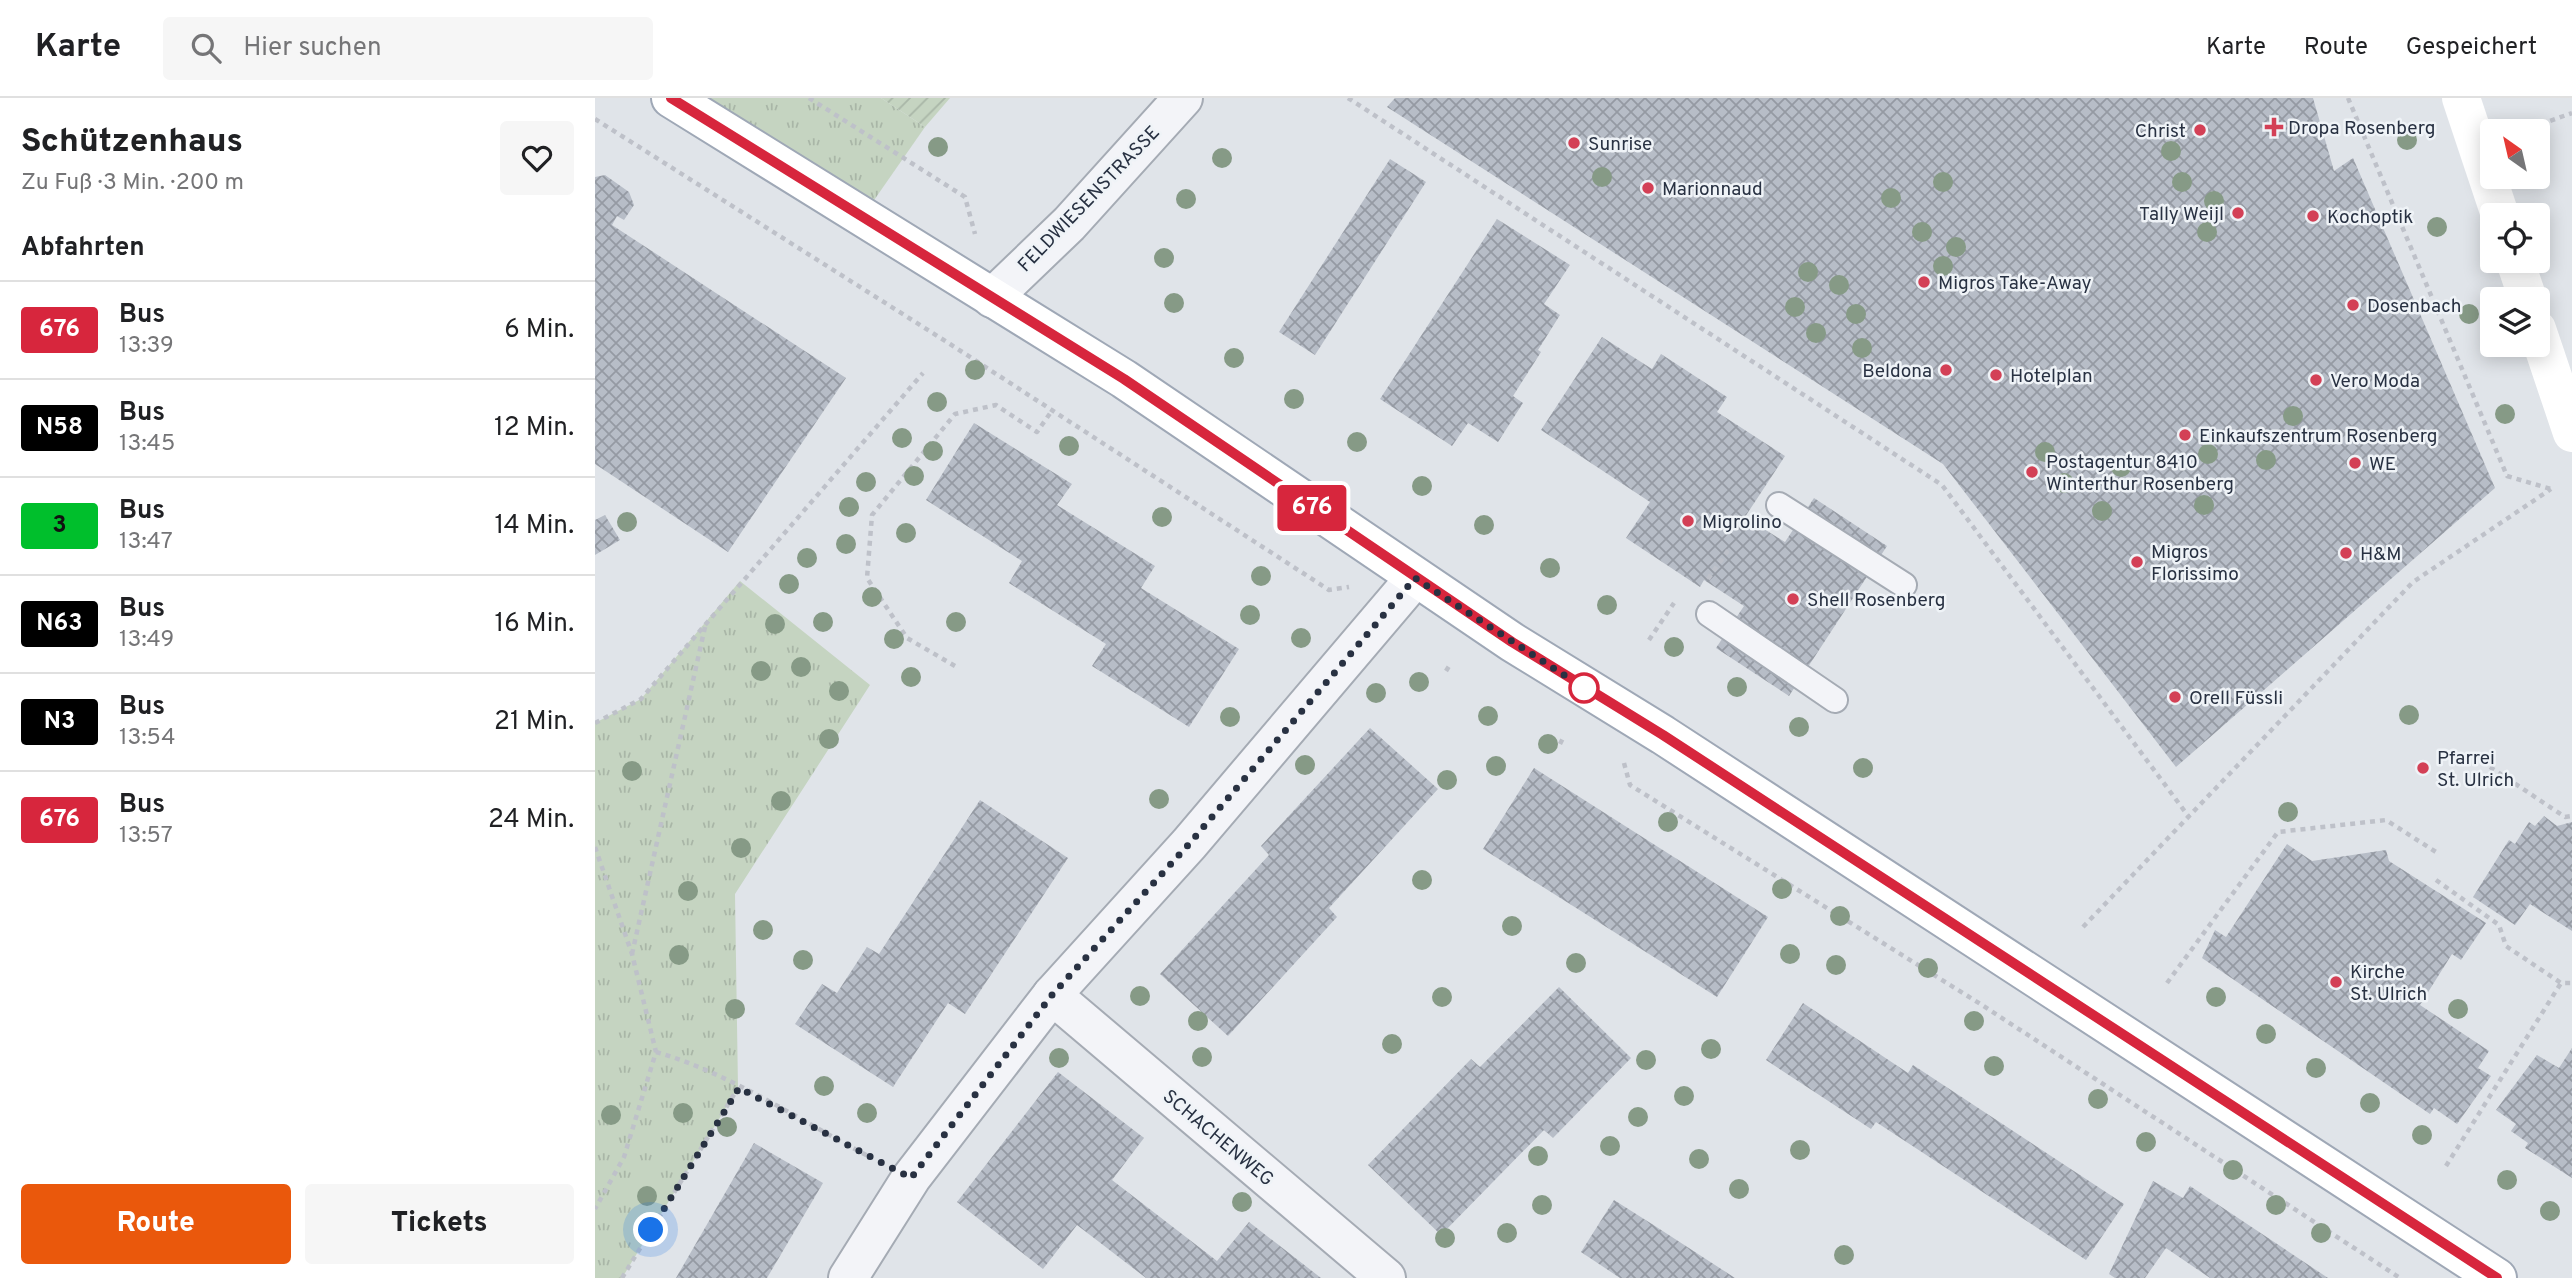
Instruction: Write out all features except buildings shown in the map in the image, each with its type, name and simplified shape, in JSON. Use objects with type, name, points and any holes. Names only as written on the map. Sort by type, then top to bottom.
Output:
[{"type":"main road","points":[[671,98],[1124,379],[1415,578],[1584,688],[1663,735],[2497,1278]]},
{"type":"main road","points":[[2461,98],[2496,203]]},
{"type":"main road","points":[[2546,357],[2572,433]]},
{"type":"street","name":"FELDWIESENSTRASSE","points":[[992,298],[1069,224],[1183,98]]},
{"type":"street","points":[[848,1278],[911,1178],[1052,995],[1189,844],[1415,578]]},
{"type":"street","name":"SCHACHENWEG","points":[[1052,995],[1386,1278]]},
{"type":"lane","points":[[1779,505],[1904,585]]},
{"type":"lane","points":[[1709,614],[1835,700]]},
{"type":"path","points":[[809,98],[965,198]]},
{"type":"path","points":[[1348,98],[1942,485],[2189,817]]},
{"type":"path","points":[[2083,927],[2413,582],[2551,489],[2507,476],[2347,98]]},
{"type":"path","points":[[2550,121],[2572,113]]},
{"type":"path","points":[[595,120],[950,344],[1329,590]]},
{"type":"path","points":[[595,723],[641,699],[923,373]]},
{"type":"path","points":[[955,666],[907,638],[867,578],[873,515],[955,414],[996,405],[1037,432],[1051,412]]},
{"type":"path","points":[[1706,581],[1727,552],[1724,551]]},
{"type":"path","points":[[632,954],[705,624]]},
{"type":"path","points":[[1446,671],[1451,663]]},
{"type":"path","points":[[1560,744],[1564,736]]},
{"type":"path","points":[[2490,768],[2565,817],[2572,816]]},
{"type":"path","points":[[1630,785],[1960,990],[2400,1278]]},
{"type":"path","points":[[2167,983],[2278,832],[2386,820],[2436,852]]},
{"type":"path","points":[[595,847],[632,954],[656,1052],[624,1157],[595,1209]]},
{"type":"path","points":[[2436,880],[2499,925],[2506,946],[2561,983],[2572,983]]},
{"type":"path","points":[[2446,1166],[2561,983]]},
{"type":"path","points":[[656,1052],[679,1059],[739,1088],[911,1178]]},
{"type":"path","points":[[622,1278],[739,1088]]},
{"type":"green space","points":[[671,98],[881,98],[925,127],[863,216]]},
{"type":"green space","points":[[881,98],[950,98],[925,127]]},
{"type":"green space","points":[[740,581],[870,685],[735,894],[738,1088],[622,1278],[595,1278],[595,723],[641,699]]},
{"type":"bus line","name":"676","points":[[671,98],[1124,379],[1512,642],[1663,735],[1923,906],[2412,1220],[2497,1278]]},
{"type":"place","name":"Dropa Rosenberg","points":[[2274,127]]},
{"type":"place","name":"Christ","points":[[2200,130]]},
{"type":"place","name":"Sunrise","points":[[1574,143]]},
{"type":"place","name":"Marionnaud","points":[[1648,188]]},
{"type":"place","name":"Tally Weijl","points":[[2238,213]]},
{"type":"place","name":"Kochoptik","points":[[2313,216]]},
{"type":"place","name":"Migros Take-Away","points":[[1924,282]]},
{"type":"place","name":"Dosenbach","points":[[2353,305]]},
{"type":"place","name":"Beldona","points":[[1946,370]]},
{"type":"place","name":"Hotelplan","points":[[1996,375]]},
{"type":"place","name":"Vero Moda","points":[[2316,380]]},
{"type":"place","name":"Einkaufszentrum Rosenberg","points":[[2185,435]]},
{"type":"place","name":"WE","points":[[2355,463]]},
{"type":"place","name":"Postagentur 8410 Winterthur Rosenberg","points":[[2032,472]]},
{"type":"place","name":"Migrolino","points":[[1688,521]]},
{"type":"place","name":"H&M","points":[[2346,553]]},
{"type":"place","name":"Migros Florissimo","points":[[2137,562]]},
{"type":"place","name":"Shell Rosenberg","points":[[1793,599]]},
{"type":"place","name":"Orell Füssli","points":[[2175,697]]},
{"type":"place","name":"Pfarrei St. Ulrich","points":[[2423,768]]},
{"type":"place","name":"Kirche St. Ulrich","points":[[2336,982]]},
{"type":"route","points":[[651,1230],[739,1088],[911,1178],[975,1091],[1052,995],[1149,890],[1415,578],[1584,688]]}]
